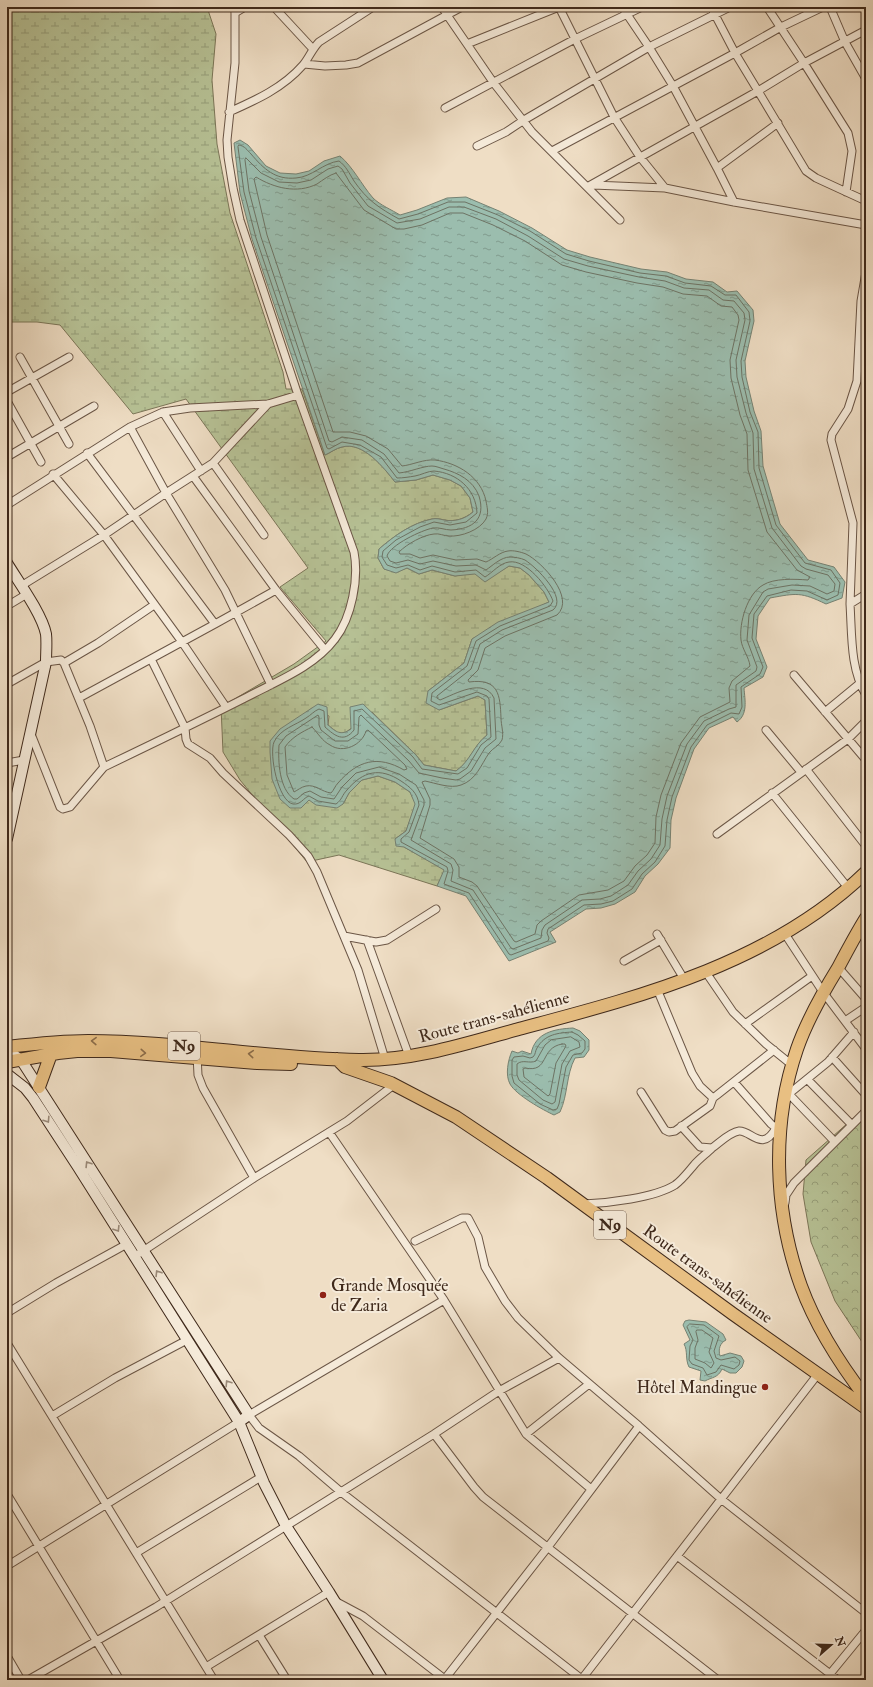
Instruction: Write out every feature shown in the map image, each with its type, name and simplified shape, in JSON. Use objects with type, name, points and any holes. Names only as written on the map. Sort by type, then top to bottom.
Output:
[{"type":"highway","name":"Route trans-sahélienne","points":[[7,1062],[77,1051],[110,1051],[263,1055],[339,1062],[409,1056],[451,1047],[531,1026],[657,989],[705,971],[747,953],[807,921],[849,889],[866,872]]},
{"type":"highway","points":[[866,918],[863,934],[838,967],[823,992],[805,1028],[792,1065],[787,1096],[778,1130],[779,1174],[783,1213],[801,1286],[828,1344],[866,1398]]},
{"type":"highway","name":"Route trans-sahélienne","points":[[7,1046],[88,1041],[172,1045],[197,1053]]},
{"type":"highway","points":[[39,1087],[51,1054]]},
{"type":"highway","name":"Route trans-sahélienne","points":[[339,1062],[395,1084],[456,1117],[547,1178],[866,1408]]},
{"type":"street","points":[[31,734],[60,807],[63,809],[70,807],[104,767],[226,708],[304,667],[325,650],[335,639],[346,619],[355,585],[357,564],[354,552],[298,395],[240,220],[228,157],[229,112],[235,63],[235,10],[245,7]]},
{"type":"street","points":[[274,7],[312,48]]},
{"type":"street","points":[[229,112],[283,84],[304,64],[312,48],[319,42],[373,7]]},
{"type":"street","points":[[442,7],[494,82],[532,132],[589,186],[620,220]]},
{"type":"street","points":[[304,64],[324,66],[358,63],[462,7]]},
{"type":"street","points":[[467,44],[559,7],[614,117],[640,157],[665,188]]},
{"type":"street","points":[[622,7],[673,86],[734,202]]},
{"type":"street","points":[[445,108],[575,39],[642,7]]},
{"type":"street","points":[[711,7],[735,53],[806,170],[816,178],[866,201]]},
{"type":"street","points":[[477,146],[506,132],[649,47],[730,7]]},
{"type":"street","points":[[767,7],[848,133],[852,151],[846,192]]},
{"type":"street","points":[[552,151],[781,27],[823,7]]},
{"type":"street","points":[[830,7],[846,42],[866,79]]},
{"type":"street","points":[[589,186],[758,91],[804,63],[866,30]]},
{"type":"street","points":[[717,168],[778,123]]},
{"type":"street","points":[[589,186],[665,188],[734,202],[866,225]]},
{"type":"street","points":[[866,272],[861,301],[857,381],[850,404],[832,434],[831,440],[852,520],[850,604],[852,635],[859,684],[866,695]]},
{"type":"street","points":[[20,357],[69,444]]},
{"type":"street","points":[[7,392],[69,357]]},
{"type":"street","points":[[7,505],[53,474],[130,427],[163,412],[190,408],[268,404],[298,395]]},
{"type":"street","points":[[7,401],[41,462]]},
{"type":"street","points":[[7,606],[24,590],[133,514],[213,464],[268,404]]},
{"type":"street","points":[[7,457],[94,406]]},
{"type":"street","points":[[163,412],[201,471]]},
{"type":"street","points":[[130,427],[166,493],[215,571],[271,684]]},
{"type":"street","points":[[87,453],[215,624]]},
{"type":"street","points":[[213,464],[264,535]]},
{"type":"street","points":[[53,474],[104,535],[182,642],[226,708]]},
{"type":"street","points":[[193,476],[276,590],[325,650]]},
{"type":"street","points":[[7,563],[24,590],[46,634],[46,662],[7,839]]},
{"type":"street","points":[[79,698],[152,660],[276,590]]},
{"type":"street","points":[[850,604],[866,594]]},
{"type":"street","points":[[7,684],[46,662],[59,660],[64,662],[98,643],[154,605]]},
{"type":"street","points":[[152,660],[185,728],[188,744],[210,758],[301,847],[317,872],[344,936],[366,994],[385,1059]]},
{"type":"street","points":[[64,662],[79,698],[104,767]]},
{"type":"street","points":[[794,675],[866,760]]},
{"type":"street","points":[[825,712],[859,684]]},
{"type":"street","points":[[717,834],[848,738],[866,722]]},
{"type":"street","points":[[766,730],[804,770],[866,846]]},
{"type":"street","points":[[7,763],[24,760]]},
{"type":"street","points":[[772,793],[849,889]]},
{"type":"street","points":[[344,936],[381,942],[388,940],[436,909]]},
{"type":"street","points":[[785,934],[823,992],[866,1049]]},
{"type":"street","points":[[624,961],[659,937],[684,979]]},
{"type":"street","points":[[367,940],[409,1056]]},
{"type":"street","points":[[838,967],[866,999]]},
{"type":"street","points":[[705,971],[733,1012],[792,1065]]},
{"type":"street","points":[[745,1024],[812,976]]},
{"type":"street","points":[[657,989],[692,1073],[700,1086],[713,1098]]},
{"type":"street","points":[[845,1021],[866,1006]]},
{"type":"street","points":[[835,1142],[787,1096],[808,1080],[832,1057],[854,1032]]},
{"type":"street","points":[[7,1050],[21,1060],[39,1087],[139,1254],[186,1340],[239,1422],[261,1477],[286,1526],[383,1680]]},
{"type":"street","points":[[641,1092],[665,1130],[669,1132],[675,1131],[710,1106],[713,1098],[774,1050]]},
{"type":"street","points":[[197,1053],[198,1075],[203,1088],[254,1178]]},
{"type":"street","points":[[832,1057],[866,1095]]},
{"type":"street","points":[[7,1074],[19,1082],[29,1093],[127,1244],[139,1254],[259,1428],[299,1456],[341,1492],[582,1680],[818,1374]]},
{"type":"street","points":[[808,1080],[852,1125]]},
{"type":"street","points":[[582,1204],[600,1204],[636,1198],[669,1188],[680,1181],[695,1163],[712,1148],[737,1131],[743,1132],[760,1140],[771,1136],[778,1130],[734,1082]]},
{"type":"street","points":[[139,1254],[254,1178],[347,1121],[395,1084]]},
{"type":"street","points":[[783,1213],[786,1195],[794,1183],[866,1111]]},
{"type":"street","points":[[681,1126],[700,1147],[712,1148]]},
{"type":"street","points":[[329,1132],[444,1300],[526,1434],[591,1489]]},
{"type":"street","points":[[415,1241],[462,1218],[468,1218],[478,1237],[485,1268],[518,1318],[559,1358],[639,1426],[721,1499],[866,1613]]},
{"type":"street","points":[[7,1313],[56,1283],[127,1244]]},
{"type":"street","points":[[7,1566],[40,1547],[249,1415],[444,1300]]},
{"type":"street","points":[[52,1416],[115,1378],[186,1340]]},
{"type":"street","points":[[7,1343],[214,1680]]},
{"type":"street","points":[[28,1680],[165,1601],[434,1434],[500,1391],[559,1358]]},
{"type":"street","points":[[526,1434],[589,1384]]},
{"type":"street","points":[[332,1597],[363,1616],[445,1680],[639,1426]]},
{"type":"street","points":[[434,1434],[483,1497],[718,1680]]},
{"type":"street","points":[[136,1553],[261,1477]]},
{"type":"street","points":[[7,1494],[120,1680]]},
{"type":"street","points":[[677,1556],[838,1680]]},
{"type":"street","points":[[206,1667],[259,1635],[332,1597]]},
{"type":"street","points":[[825,1680],[866,1630]]},
{"type":"street","points":[[259,1635],[287,1680]]},
{"type":"street","points":[[7,1656],[21,1680]]},
{"type":"green space","points":[[7,7],[207,7],[216,34],[212,80],[217,144],[230,213],[283,372],[286,389],[302,389],[325,455],[342,447],[350,446],[358,448],[379,463],[395,482],[416,480],[433,475],[450,480],[461,486],[470,498],[473,512],[466,516],[448,521],[435,519],[425,521],[397,535],[385,544],[379,549],[378,558],[384,569],[396,572],[407,568],[419,574],[432,570],[455,576],[499,572],[509,566],[520,568],[529,575],[544,592],[549,602],[472,639],[464,663],[428,691],[439,710],[478,696],[485,700],[487,735],[478,744],[465,763],[456,771],[424,765],[416,755],[372,712],[345,733],[338,733],[328,725],[329,716],[312,708],[303,715],[309,800],[343,804],[349,793],[362,780],[378,776],[395,782],[410,792],[416,804],[406,831],[395,839],[404,847],[445,870],[437,886],[339,855],[307,862],[240,780],[223,752],[221,707],[294,664],[326,641],[280,587],[308,568],[186,399],[133,414],[60,325],[37,322],[7,322]]},
{"type":"green space","points":[[866,1107],[866,1348],[835,1301],[811,1242],[803,1194],[806,1160]]},
{"type":"water","points":[[240,140],[248,145],[266,166],[280,173],[296,174],[309,171],[324,161],[340,156],[349,165],[376,201],[400,215],[447,198],[466,197],[499,211],[532,228],[567,250],[641,269],[667,272],[686,279],[713,282],[727,292],[737,291],[753,310],[754,321],[745,361],[746,377],[754,411],[761,431],[763,466],[780,524],[808,560],[834,567],[845,582],[842,598],[826,604],[810,597],[799,595],[787,595],[770,598],[758,616],[756,639],[767,667],[763,677],[744,688],[745,707],[743,715],[740,719],[737,722],[733,717],[709,728],[694,749],[676,798],[671,820],[670,848],[658,864],[645,876],[635,892],[615,904],[601,908],[586,909],[550,932],[556,942],[509,961],[466,896],[437,886],[444,870],[404,847],[396,846],[395,839],[406,831],[415,804],[410,792],[395,782],[378,776],[362,780],[349,793],[343,804],[337,808],[316,805],[309,800],[301,808],[290,808],[280,799],[272,779],[270,741],[280,729],[318,704],[327,707],[328,725],[341,733],[351,729],[350,707],[363,704],[416,755],[424,765],[456,771],[487,735],[485,700],[478,696],[439,710],[426,703],[428,691],[464,663],[472,639],[498,622],[549,602],[544,592],[529,575],[520,568],[509,566],[485,582],[475,574],[455,576],[432,570],[419,574],[407,568],[396,573],[384,569],[378,558],[379,549],[385,544],[397,535],[425,521],[435,519],[448,521],[467,516],[473,512],[470,498],[461,486],[450,480],[433,475],[416,480],[395,482],[379,463],[358,448],[350,446],[342,447],[325,455],[252,239],[240,193],[234,143]]},
{"type":"water","points":[[573,1028],[580,1031],[589,1040],[589,1050],[584,1057],[575,1058],[570,1071],[563,1105],[560,1112],[554,1115],[530,1102],[513,1088],[508,1080],[508,1063],[512,1051],[518,1053],[522,1051],[531,1054],[533,1047],[541,1036],[559,1029]]},
{"type":"water","points":[[685,1321],[706,1322],[723,1334],[726,1340],[720,1346],[720,1356],[730,1353],[741,1356],[744,1361],[742,1367],[736,1373],[730,1373],[722,1369],[715,1377],[705,1381],[700,1380],[701,1371],[689,1367],[687,1361],[684,1344],[690,1340],[683,1325]]},
{"type":"place","name":"Grande Mosquée de Zaria","points":[[323,1295]]},
{"type":"place","name":"Hôtel Mandingue","points":[[765,1387]]}]
